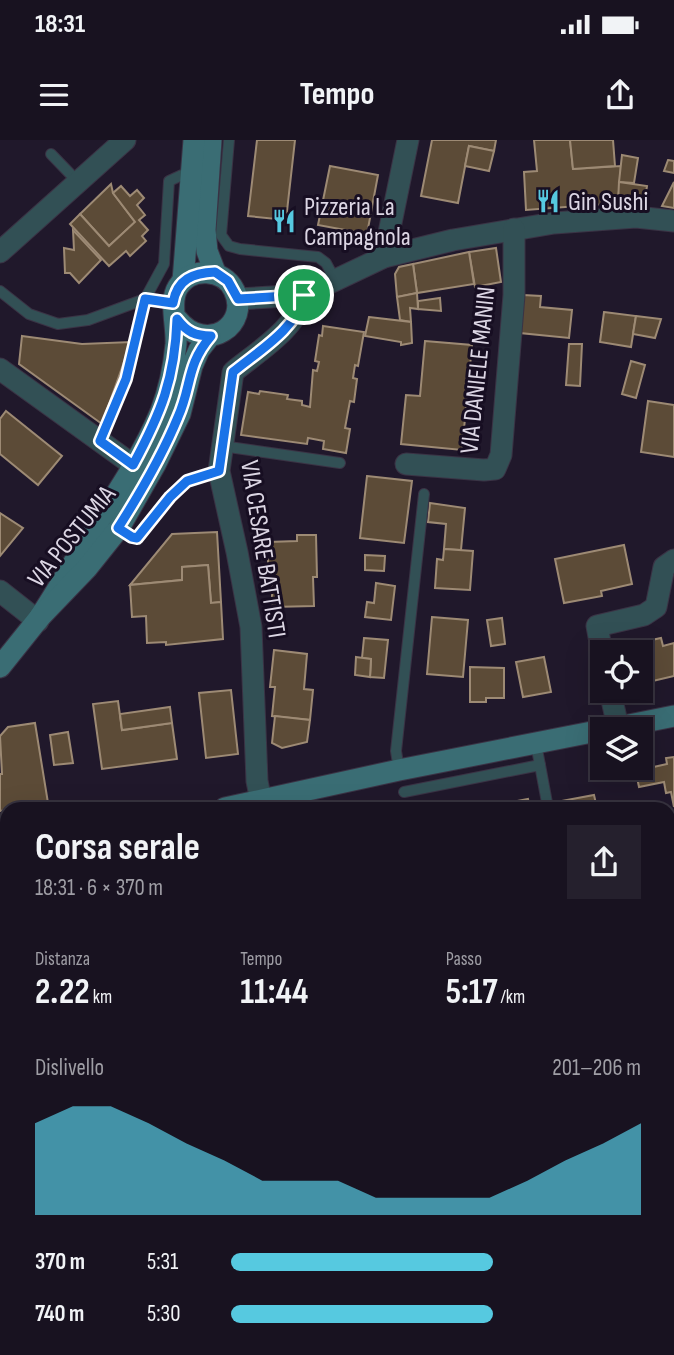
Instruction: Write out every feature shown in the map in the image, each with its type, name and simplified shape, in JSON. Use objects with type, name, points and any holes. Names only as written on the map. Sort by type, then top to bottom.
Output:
[{"type":"main road","name":"VIA POSTUMIA","points":[[39,619],[133,465],[161,411],[176,345],[175,311],[178,288],[183,281],[194,140]]},
{"type":"main road","points":[[211,140],[205,230],[207,251],[215,272],[228,281],[238,299]]},
{"type":"main road","points":[[183,281],[195,273],[215,272]]},
{"type":"main road","name":"VIA POSTUMIA","points":[[0,667],[39,619],[87,568],[118,528],[156,463],[180,414],[192,366],[199,350],[211,336],[220,333],[234,319],[238,299]]},
{"type":"main road","points":[[175,311],[185,329],[197,336],[211,336]]},
{"type":"main road","points":[[653,720],[674,716]]},
{"type":"main road","points":[[256,802],[399,770],[590,733]]},
{"type":"street","points":[[0,252],[125,140]]},
{"type":"street","points":[[384,257],[408,140]]},
{"type":"street","points":[[238,299],[304,295],[384,257],[514,229],[636,217],[674,221]]},
{"type":"street","name":"VIA DANIELE MANIN","points":[[406,464],[495,469],[501,455],[513,308],[516,259],[514,229]]},
{"type":"street","name":"VIA CESARE BATTISTI","points":[[261,801],[257,781],[251,627],[219,471],[233,372],[280,333],[302,304],[304,295]]},
{"type":"street","points":[[0,369],[133,465]]},
{"type":"street","points":[[600,640],[597,626],[644,615],[656,607],[664,567],[674,560]]},
{"type":"street","points":[[0,591],[39,619]]},
{"type":"lane","points":[[229,140],[221,235],[229,246],[317,257],[326,262],[335,280]]},
{"type":"lane","points":[[51,154],[78,182]]},
{"type":"lane","points":[[100,441],[126,379],[145,299],[164,264],[169,181],[183,175],[190,176]]},
{"type":"lane","points":[[0,291],[29,314],[58,324],[88,320],[145,299],[175,311]]},
{"type":"lane","points":[[222,446],[340,463]]},
{"type":"lane","points":[[118,528],[137,538],[170,497],[187,481],[219,471]]},
{"type":"lane","points":[[399,770],[396,751],[424,494]]},
{"type":"lane","points":[[536,744],[547,802]]},
{"type":"lane","points":[[404,792],[540,765]]},
{"type":"building","points":[[257,140],[295,140],[286,220],[248,216]]},
{"type":"building","points":[[432,140],[496,140],[494,151],[469,146],[458,203],[421,196]]},
{"type":"building","points":[[534,140],[570,140],[573,169],[621,166],[618,203],[526,210],[524,172],[537,171]]},
{"type":"building","points":[[570,140],[613,140],[615,166],[573,169]]},
{"type":"building","points":[[469,146],[494,151],[489,171],[465,166]]},
{"type":"building","points":[[622,155],[638,158],[634,183],[619,182]]},
{"type":"building","points":[[668,160],[674,161],[674,173],[664,171]]},
{"type":"building","points":[[330,166],[378,175],[367,234],[318,225]]},
{"type":"building","points":[[619,182],[647,186],[644,206],[618,203]]},
{"type":"building","points":[[674,182],[674,208],[662,206]]},
{"type":"building","points":[[111,184],[113,193],[135,222],[109,246],[80,214]]},
{"type":"building","points":[[121,186],[130,196],[137,190],[144,198],[137,205],[145,215],[139,220],[148,230],[142,236],[146,241],[130,256],[126,251],[109,266],[70,224],[80,214],[109,246],[135,222],[113,193]]},
{"type":"building","points":[[73,230],[101,260],[79,283],[70,273],[65,273],[64,248],[74,250]]},
{"type":"building","points":[[496,248],[501,282],[475,287],[469,252]]},
{"type":"building","points":[[469,252],[474,284],[417,293],[413,264]]},
{"type":"building","points":[[413,264],[417,293],[397,297],[395,274],[399,267]]},
{"type":"building","points":[[417,293],[418,309],[410,308],[411,322],[400,320],[397,297]]},
{"type":"building","points":[[523,295],[541,296],[540,307],[572,310],[569,338],[520,333]]},
{"type":"building","points":[[440,298],[441,311],[418,309],[418,301]]},
{"type":"building","points":[[604,312],[636,316],[631,347],[600,342]]},
{"type":"building","points":[[636,316],[661,319],[655,338],[633,334]]},
{"type":"building","points":[[369,317],[411,322],[412,343],[401,345],[401,342],[365,336]]},
{"type":"building","points":[[323,326],[364,332],[353,378],[357,379],[354,402],[350,401],[345,428],[350,429],[346,453],[323,449],[324,441],[308,438],[307,444],[241,435],[248,392],[288,395],[287,399],[302,401],[302,405],[310,407],[313,370],[317,371],[319,362],[315,361]]},
{"type":"building","points":[[22,336],[82,344],[131,342],[102,424],[19,364]]},
{"type":"building","points":[[425,341],[472,345],[462,450],[401,444],[406,395],[420,396]]},
{"type":"building","points":[[569,344],[582,344],[580,386],[566,385]]},
{"type":"building","points":[[631,361],[645,365],[636,398],[622,394]]},
{"type":"building","points":[[648,401],[674,405],[674,457],[641,452]]},
{"type":"building","points":[[6,411],[62,456],[38,485],[0,454],[0,419]]},
{"type":"building","points":[[367,476],[412,481],[404,543],[360,538]]},
{"type":"building","points":[[430,503],[465,508],[461,550],[444,549],[446,524],[428,522]]},
{"type":"building","points":[[0,513],[23,528],[0,556]]},
{"type":"building","points":[[217,532],[221,602],[211,603],[208,565],[182,567],[182,580],[130,585],[172,534]]},
{"type":"building","points":[[297,535],[316,535],[317,577],[313,577],[314,606],[272,607],[272,584],[268,584],[268,542],[297,541]]},
{"type":"building","points":[[624,545],[632,584],[601,591],[602,596],[564,603],[555,559]]},
{"type":"building","points":[[444,549],[473,551],[470,590],[435,588],[437,559],[443,560]]},
{"type":"building","points":[[365,555],[385,556],[384,571],[365,570]]},
{"type":"building","points":[[208,565],[211,603],[221,602],[223,639],[166,645],[166,642],[147,643],[146,616],[132,617],[130,585],[182,580],[182,567]]},
{"type":"building","points":[[376,583],[395,586],[391,620],[365,617],[367,602],[374,603]]},
{"type":"building","points":[[432,617],[468,620],[463,677],[427,674]]},
{"type":"building","points":[[502,618],[505,644],[491,646],[487,620]]},
{"type":"building","points":[[364,638],[388,640],[384,678],[370,677],[371,659],[362,658]]},
{"type":"building","points":[[661,638],[663,646],[674,643],[674,676],[653,681],[652,640]]},
{"type":"building","points":[[274,650],[307,654],[304,689],[313,690],[310,720],[272,716],[275,687],[270,687]]},
{"type":"building","points":[[356,657],[371,659],[370,677],[355,675]]},
{"type":"building","points":[[544,657],[551,692],[523,697],[516,662]]},
{"type":"building","points":[[470,667],[504,668],[504,698],[486,698],[486,702],[470,702]]},
{"type":"building","points":[[231,690],[238,754],[206,758],[199,693]]},
{"type":"building","points":[[118,701],[122,730],[172,723],[177,759],[102,769],[93,704]]},
{"type":"building","points":[[170,707],[172,723],[122,730],[120,714]]},
{"type":"building","points":[[275,716],[310,720],[307,742],[282,748],[272,743]]},
{"type":"building","points":[[35,723],[48,802],[0,802],[0,736],[8,727]]},
{"type":"building","points":[[68,732],[73,763],[54,765],[50,735]]},
{"type":"building","points":[[674,757],[674,802],[671,792],[666,793],[664,782],[639,787],[638,780],[653,780],[653,767],[667,764],[666,758]]},
{"type":"building","points":[[594,795],[596,802],[556,802]]},
{"type":"place","name":"Gin Sushi","points":[[548,201]]},
{"type":"place","name":"Pizzeria La Campagnola","points":[[284,221]]},
{"type":"route","points":[[215,272],[228,281],[238,299],[304,295],[302,304],[280,333],[233,372],[219,471],[187,481],[170,497],[137,538],[118,528],[156,463],[180,414],[192,366],[199,350],[211,336],[197,336],[185,329],[177,319],[173,368],[161,411],[133,465],[100,441],[126,379],[145,299],[173,303],[174,295],[183,281],[195,273],[215,272]]}]
